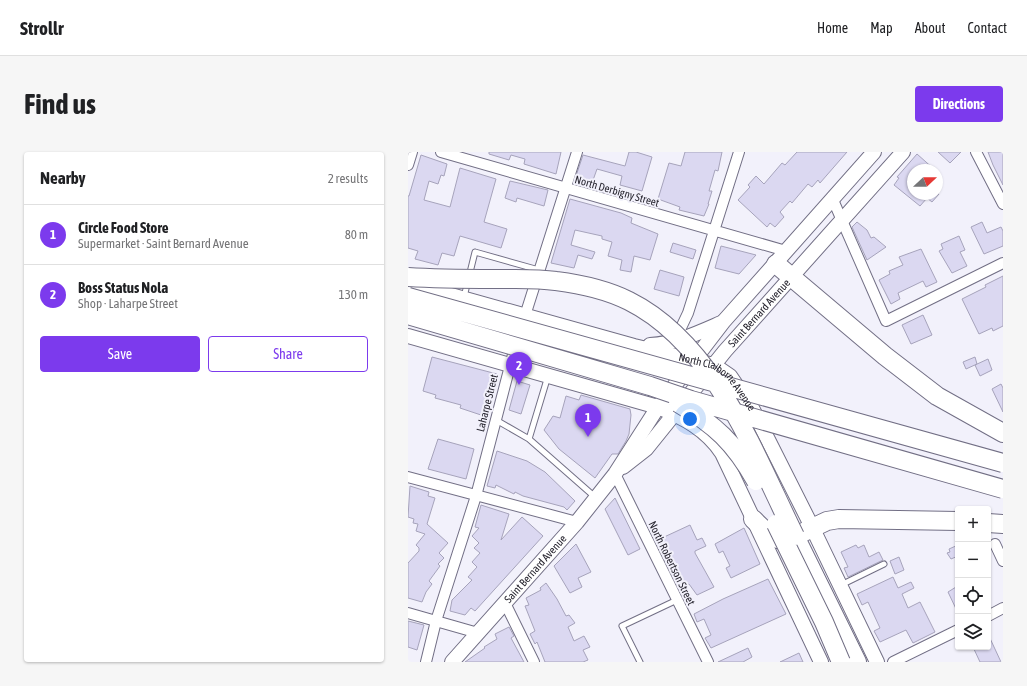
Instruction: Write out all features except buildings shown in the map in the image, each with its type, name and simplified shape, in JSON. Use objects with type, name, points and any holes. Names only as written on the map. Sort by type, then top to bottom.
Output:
[{"type":"highway","points":[[781,257],[791,276],[885,356],[937,396],[1003,433]]},
{"type":"highway","points":[[408,277],[537,280],[568,283],[595,289],[629,301],[665,326],[685,344],[703,366],[736,415],[858,662]]},
{"type":"highway","points":[[408,297],[1003,463]]},
{"type":"highway","points":[[408,315],[650,386],[691,400],[1003,489]]},
{"type":"highway","points":[[650,386],[698,415],[730,441],[740,453],[761,491],[824,622],[841,662]]},
{"type":"highway","points":[[753,519],[771,537],[777,540],[787,540],[833,520],[854,518],[953,521]]},
{"type":"highway","points":[[991,523],[1003,524]]},
{"type":"main road","name":"Saint Bernard Avenue","points":[[452,662],[577,522],[615,474],[658,407],[724,321],[874,152]]},
{"type":"main road","name":"Saint Bernard Avenue","points":[[615,474],[646,449],[714,365],[791,276],[903,152]]},
{"type":"main road","name":"North Claiborne Avenue","points":[[408,283],[634,346],[714,365],[725,371],[739,387],[752,408],[877,662]]},
{"type":"main road","points":[[634,346],[666,344],[702,332],[724,321]]},
{"type":"main road","points":[[408,336],[658,407],[675,414],[694,425],[716,444],[821,662]]},
{"type":"street","points":[[408,165],[412,152]]},
{"type":"street","name":"North Derbigny Street","points":[[441,152],[566,189],[714,230],[781,257]]},
{"type":"street","name":"Laharpe Street","points":[[426,662],[436,621],[476,496],[509,364],[577,152]]},
{"type":"street","points":[[666,344],[679,332],[688,313],[739,152]]},
{"type":"street","points":[[976,152],[1003,204]]},
{"type":"street","points":[[832,200],[886,321],[1003,263]]},
{"type":"street","name":"North Robertson Street","points":[[615,474],[708,662]]},
{"type":"street","points":[[408,477],[577,522]]},
{"type":"street","points":[[995,544],[1003,561]]},
{"type":"street","points":[[505,603],[534,662]]},
{"type":"street","points":[[991,614],[1003,608]]},
{"type":"street","points":[[408,613],[478,633]]},
{"type":"street","points":[[893,662],[955,631]]},
{"type":"lane","points":[[464,298],[475,252],[539,270]]},
{"type":"lane","points":[[529,439],[548,375]]},
{"type":"lane","points":[[495,420],[529,439],[596,498]]},
{"type":"lane","points":[[840,585],[884,564]]},
{"type":"lane","points":[[640,662],[622,626],[677,600]]},
{"type":"place","name":"Boss Status Nola","points":[[519,385]]},
{"type":"place","name":"Circle Food Store","points":[[588,437]]}]
